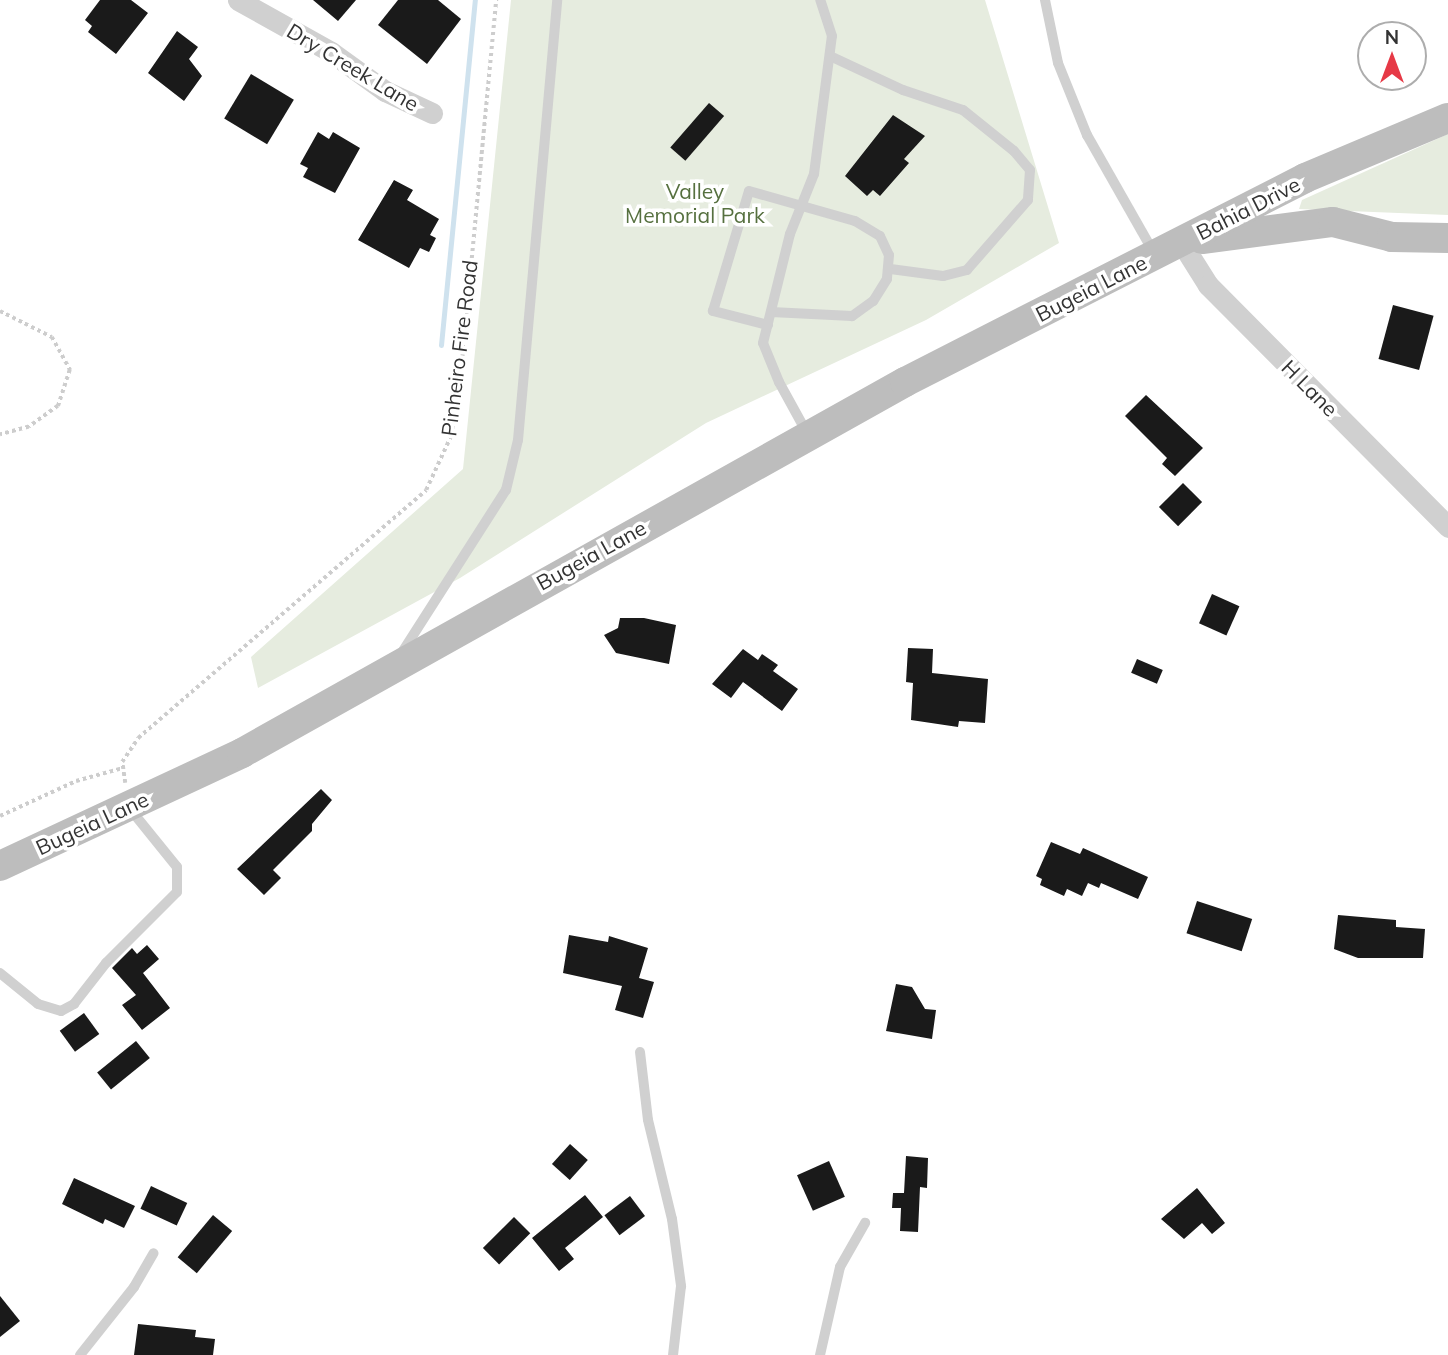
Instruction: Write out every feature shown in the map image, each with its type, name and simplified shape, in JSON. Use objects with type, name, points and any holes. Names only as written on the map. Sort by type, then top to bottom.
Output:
[{"type":"street","name":"Dry Creek Lane","points":[[238,0],[331,52],[385,90],[432,113]]},
{"type":"street","name":"Bahia Drive","points":[[1168,248],[1305,178],[1448,118]]},
{"type":"street","name":"Bahia Drive","points":[[1168,248],[1333,222],[1392,237],[1448,238]]},
{"type":"street","name":"Bugeia Lane","points":[[0,866],[242,753],[807,433],[1168,248]]},
{"type":"street","name":"H Lane","points":[[1168,248],[1448,527]]},
{"type":"lane","points":[[394,666],[506,489],[518,440],[557,0]]},
{"type":"lane","points":[[807,433],[779,382],[764,343],[800,208],[814,174],[832,36],[820,0]]},
{"type":"lane","points":[[1045,0],[1058,63],[1087,135],[1168,248]]},
{"type":"lane","points":[[830,55],[903,90],[963,110],[1014,151],[1030,170],[1028,200],[967,271],[943,276],[890,269]]},
{"type":"lane","points":[[768,325],[713,311],[749,191],[800,208],[855,221],[880,236],[890,269],[873,301],[852,316],[771,312]]},
{"type":"lane","points":[[0,973],[38,1004],[61,1011],[74,1004],[106,963],[177,892],[177,867],[128,806]]},
{"type":"lane","points":[[640,1052],[648,1120],[672,1219],[681,1286],[673,1355]]},
{"type":"lane","points":[[820,1355],[841,1267],[865,1223]]},
{"type":"lane","points":[[80,1355],[134,1287],[153,1253]]},
{"type":"path","name":"Pinheiro Fire Road","points":[[123,768],[138,738],[183,696],[426,490],[451,436],[461,370],[496,0]]},
{"type":"path","points":[[0,311],[52,337],[70,370],[58,406],[29,427],[0,435]]},
{"type":"path","points":[[0,816],[76,781],[123,768],[128,806]]},
{"type":"green space","name":"Valley Memorial Park","points":[[511,0],[985,0],[1059,243],[926,320],[706,423],[460,578],[258,688],[251,657],[463,469]]},
{"type":"green space","points":[[1448,134],[1448,215],[1299,209],[1302,200]]},
{"type":"building","points":[[100,0],[131,0],[148,13],[116,54],[88,32],[92,26],[85,20]]},
{"type":"building","points":[[313,0],[356,0],[338,21]]},
{"type":"building","points":[[398,0],[438,0],[461,19],[427,64],[378,25]]},
{"type":"building","points":[[177,31],[198,47],[189,59],[202,76],[184,101],[148,73]]},
{"type":"building","points":[[251,74],[294,100],[267,144],[224,119]]},
{"type":"building","points":[[709,103],[724,116],[685,161],[670,148]]},
{"type":"building","points":[[893,115],[925,136],[904,159],[909,163],[880,196],[873,190],[867,196],[845,176]]},
{"type":"building","points":[[318,132],[329,139],[333,132],[360,148],[335,193],[303,177],[308,168],[300,164]]},
{"type":"building","points":[[394,180],[413,190],[407,200],[439,219],[430,235],[436,238],[429,252],[420,248],[409,268],[358,240]]},
{"type":"building","points":[[1393,305],[1434,316],[1419,370],[1379,359]]},
{"type":"building","points":[[1146,395],[1203,448],[1175,476],[1162,464],[1167,458],[1125,416]]},
{"type":"building","points":[[1183,483],[1202,502],[1178,526],[1159,507]]},
{"type":"building","points":[[1212,594],[1239,606],[1226,635],[1199,623]]},
{"type":"building","points":[[620,618],[644,618],[676,625],[669,664],[616,653],[604,635],[618,628]]},
{"type":"building","points":[[908,648],[933,649],[932,673],[988,679],[985,723],[959,721],[958,727],[911,720],[913,683],[906,682]]},
{"type":"building","points":[[743,649],[758,660],[762,654],[778,665],[773,671],[798,689],[782,711],[743,682],[731,698],[712,684]]},
{"type":"building","points":[[1137,659],[1163,670],[1157,684],[1131,673]]},
{"type":"building","points":[[321,789],[332,800],[312,824],[312,831],[273,870],[281,878],[264,895],[237,869]]},
{"type":"building","points":[[1051,842],[1080,854],[1083,848],[1148,877],[1138,899],[1101,883],[1099,888],[1088,883],[1082,896],[1067,889],[1064,896],[1040,885],[1042,879],[1036,876]]},
{"type":"building","points":[[1197,901],[1252,919],[1242,951],[1186,933]]},
{"type":"building","points":[[1338,915],[1396,920],[1396,927],[1425,929],[1423,958],[1358,958],[1334,949]]},
{"type":"building","points":[[569,935],[608,942],[609,936],[648,948],[639,978],[654,982],[643,1018],[615,1010],[622,986],[563,973]]},
{"type":"building","points":[[147,945],[159,959],[143,973],[170,1008],[142,1030],[122,1005],[136,995],[112,968],[132,948],[137,954]]},
{"type":"building","points":[[896,984],[912,987],[925,1009],[936,1010],[932,1039],[886,1031]]},
{"type":"building","points":[[84,1013],[99,1034],[75,1052],[60,1031]]},
{"type":"building","points":[[136,1041],[150,1058],[111,1090],[97,1072]]},
{"type":"building","points":[[570,1144],[588,1160],[570,1180],[552,1164]]},
{"type":"building","points":[[906,1156],[928,1158],[927,1188],[920,1187],[918,1232],[900,1231],[901,1208],[892,1208],[893,1193],[904,1193]]},
{"type":"building","points":[[829,1161],[845,1197],[813,1211],[797,1175]]},
{"type":"building","points":[[74,1178],[135,1206],[124,1228],[105,1219],[103,1224],[62,1204]]},
{"type":"building","points":[[151,1186],[187,1203],[177,1226],[140,1209]]},
{"type":"building","points":[[1197,1188],[1225,1223],[1212,1234],[1202,1223],[1184,1239],[1161,1219]]},
{"type":"building","points":[[585,1195],[603,1217],[565,1248],[574,1259],[559,1271],[532,1238]]},
{"type":"building","points":[[630,1196],[645,1216],[619,1235],[604,1215]]},
{"type":"building","points":[[213,1215],[232,1231],[197,1273],[178,1257]]},
{"type":"building","points":[[514,1217],[530,1233],[499,1264],[483,1248]]},
{"type":"building","points":[[0,1296],[20,1321],[0,1337]]},
{"type":"building","points":[[138,1324],[196,1330],[195,1337],[215,1339],[213,1355],[134,1355]]},
{"type":"waterway","points":[[441,345],[475,0]]}]
